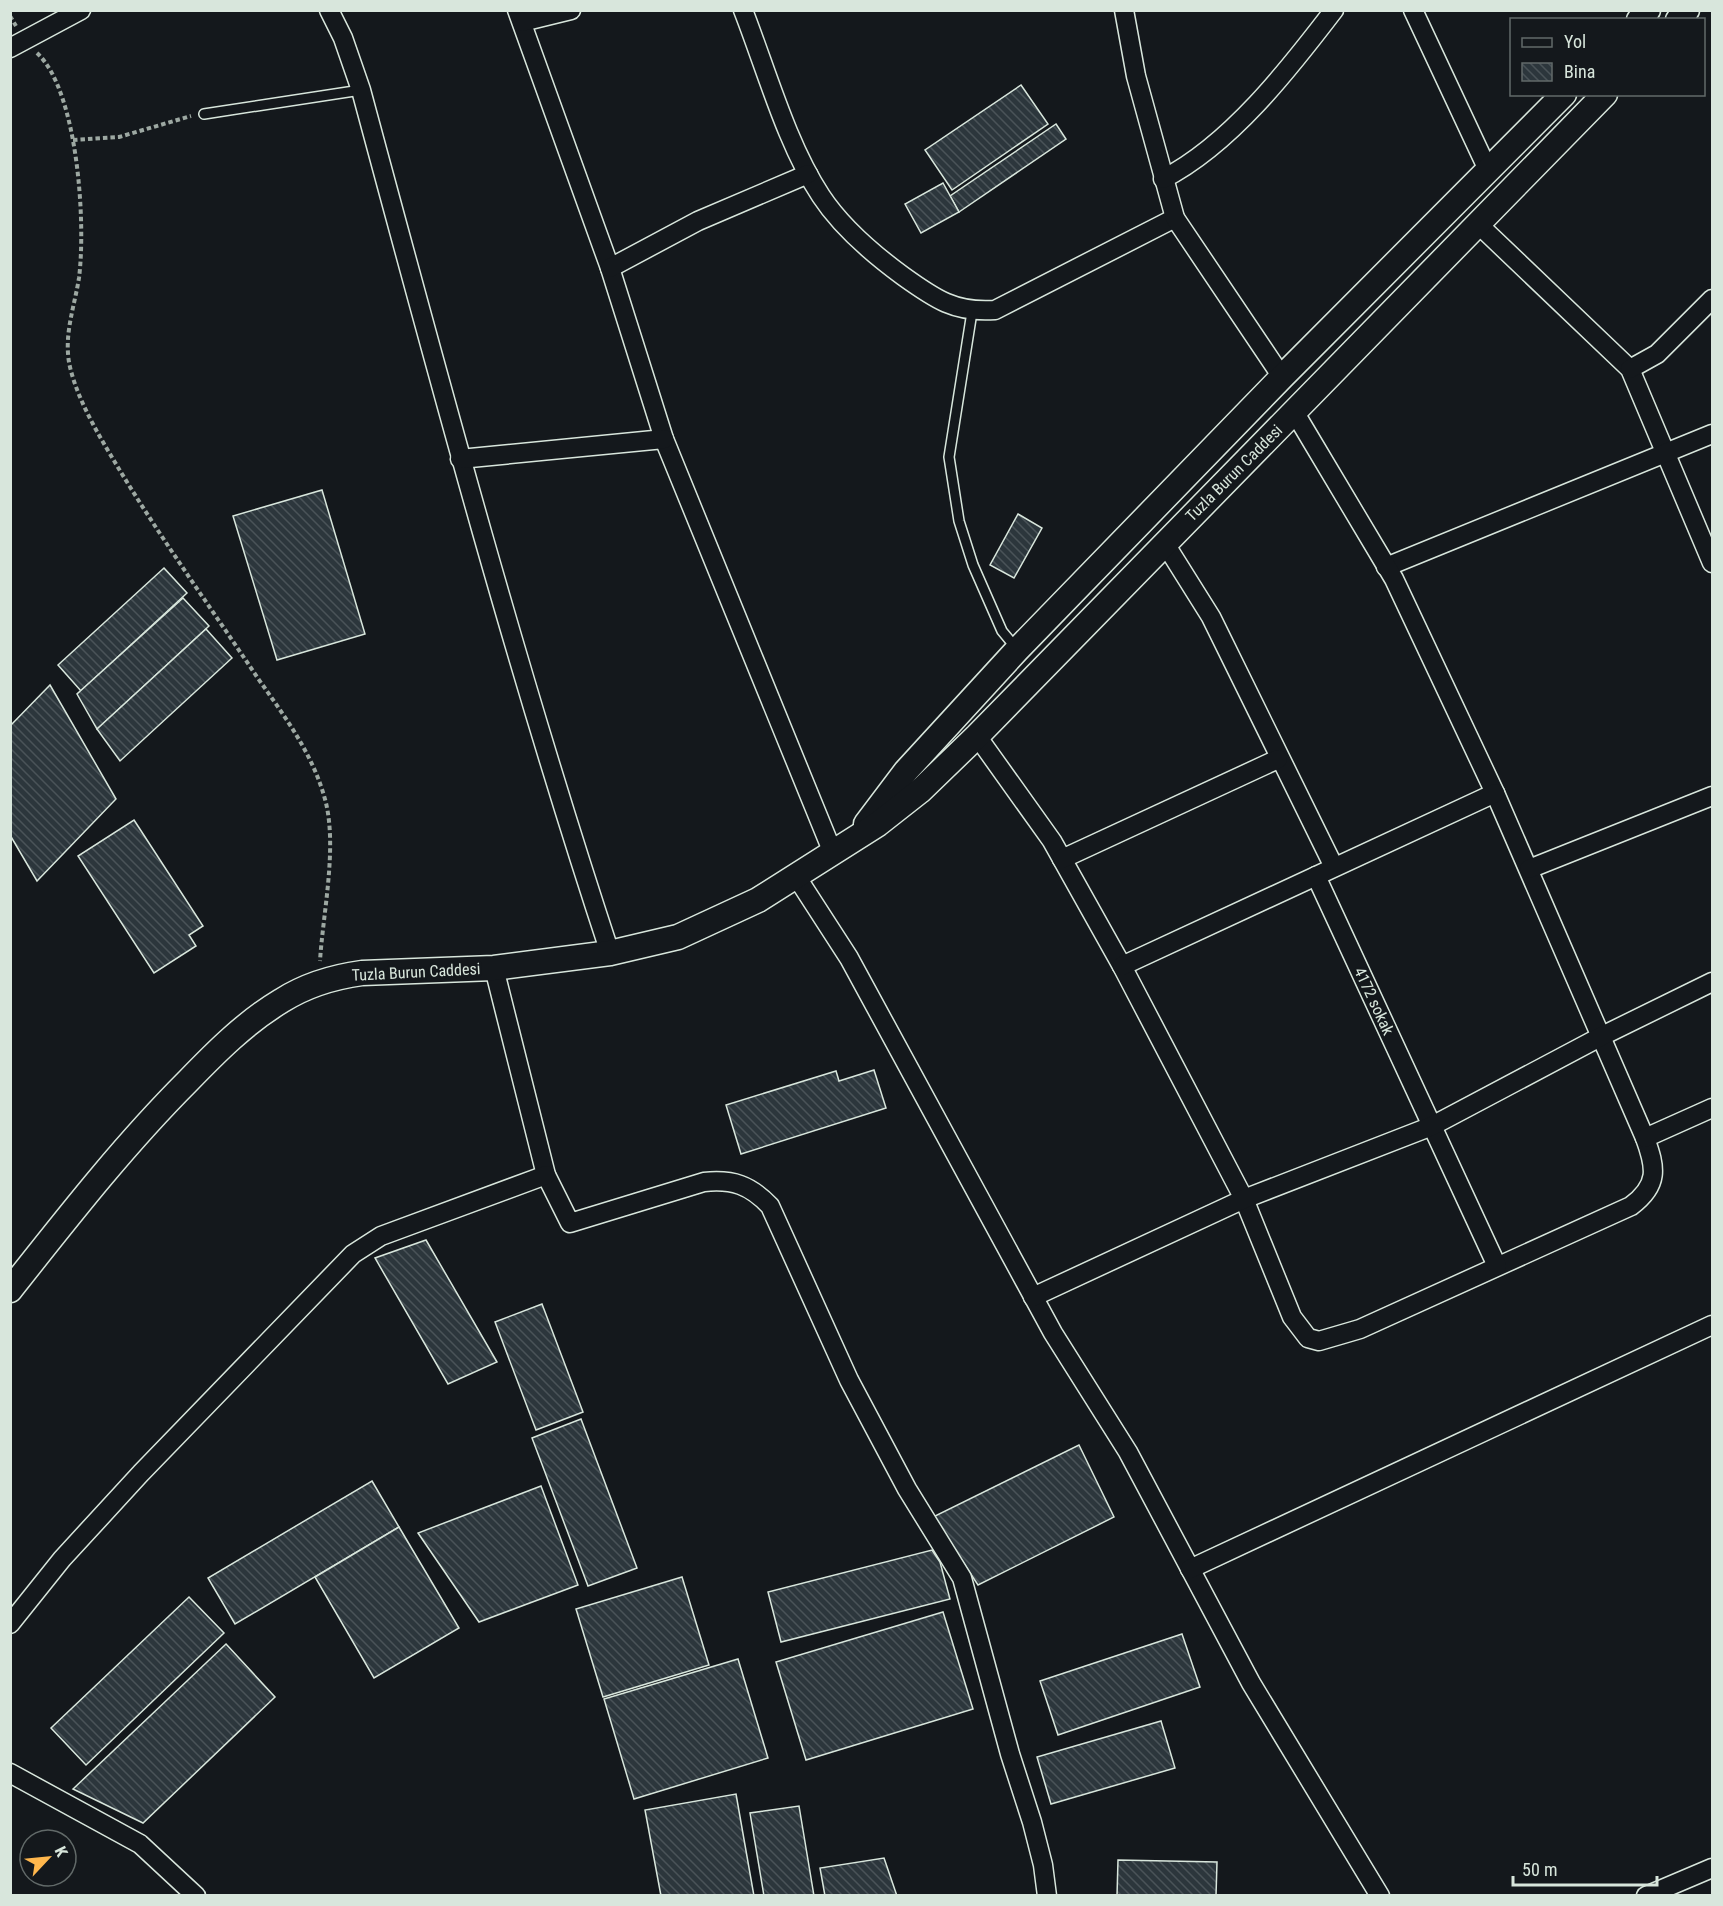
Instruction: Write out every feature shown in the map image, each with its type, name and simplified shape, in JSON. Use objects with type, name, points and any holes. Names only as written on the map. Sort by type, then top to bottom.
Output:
[{"type":"main road","name":"Tuzla Burun Caddesi","points":[[854,840],[906,771],[1017,650],[1282,377],[1562,96]]},
{"type":"main road","name":"Tuzla Burun Caddesi","points":[[10,1290],[82,1198],[162,1107],[210,1058],[261,1014],[282,1000],[318,982],[362,973],[494,968],[610,953],[655,944],[695,930],[759,900],[854,840],[920,791],[977,736],[1164,542],[1295,413],[1603,96]]},
{"type":"street","points":[[17,44],[81,10]]},
{"type":"street","points":[[329,10],[343,38],[361,90],[460,459],[552,777],[610,953]]},
{"type":"street","points":[[571,10],[519,16],[610,268],[664,439],[833,853]]},
{"type":"street","points":[[743,10],[808,174],[838,218],[890,266],[950,305],[972,312],[995,310],[1175,218]]},
{"type":"street","points":[[1124,10],[1136,76],[1175,218],[1282,377]]},
{"type":"street","points":[[1163,179],[1197,159],[1281,80],[1334,10]]},
{"type":"street","points":[[1413,10],[1488,170]]},
{"type":"street","points":[[610,268],[698,221],[808,174]]},
{"type":"street","points":[[1478,224],[1630,369],[1713,563]]},
{"type":"street","points":[[1630,369],[1657,354],[1713,299]]},
{"type":"street","points":[[977,736],[1062,859],[1122,966],[1244,1199],[1289,1312],[1308,1338],[1319,1341],[1360,1329],[1631,1206],[1642,1197],[1653,1176],[1654,1163],[1646,1138],[1495,793],[1386,567],[1295,413]]},
{"type":"street","points":[[1386,567],[1713,434]]},
{"type":"street","points":[[460,459],[664,439]]},
{"type":"street","points":[[1164,542],[1210,617],[1278,759],[1334,867]]},
{"type":"street","points":[[1062,859],[1278,759]]},
{"type":"street","points":[[1122,966],[1495,793]]},
{"type":"street","points":[[1528,869],[1713,796]]},
{"type":"street","points":[[796,876],[849,958],[1033,1297],[1128,1452],[1251,1683],[1380,1896]]},
{"type":"street","name":"4172 sokak","points":[[1316,876],[1497,1266]]},
{"type":"street","points":[[494,968],[546,1175],[570,1223],[704,1182],[726,1180],[743,1184],[758,1193],[770,1206],[849,1380],[908,1489],[962,1578],[1035,1833],[1047,1896]]},
{"type":"street","points":[[1033,1297],[1244,1199],[1432,1126],[1600,1037],[1713,982]]},
{"type":"street","points":[[1646,1138],[1713,1107]]},
{"type":"street","points":[[10,1624],[62,1559],[141,1473],[353,1254],[381,1236],[546,1175]]},
{"type":"street","points":[[1190,1569],[1713,1325]]},
{"type":"street","points":[[10,1773],[140,1844],[196,1896]]},
{"type":"street","points":[[1646,1896],[1713,1868]]},
{"type":"lane","points":[[204,114],[361,90]]},
{"type":"lane","points":[[972,312],[949,457],[959,521],[973,565],[1002,631],[1017,650]]},
{"type":"path","points":[[10,16],[17,44],[43,59],[54,74],[73,140],[81,252],[68,335],[71,371],[103,441],[138,500],[294,731],[319,778],[326,806],[330,838],[318,982]]},
{"type":"path","points":[[73,140],[119,136],[168,121],[204,114]]},
{"type":"building","points":[[1021,85],[1048,124],[952,190],[925,150]]},
{"type":"building","points":[[1056,124],[1066,139],[959,212],[950,196]]},
{"type":"building","points":[[943,183],[959,212],[921,233],[905,204]]},
{"type":"building","points":[[322,490],[365,634],[277,660],[233,516]]},
{"type":"building","points":[[1018,514],[1042,528],[1014,578],[990,565]]},
{"type":"building","points":[[164,568],[187,593],[81,691],[58,665]]},
{"type":"building","points":[[183,598],[209,626],[97,729],[77,694]]},
{"type":"building","points":[[206,629],[232,658],[120,761],[97,729]]},
{"type":"building","points":[[50,685],[116,799],[37,881],[10,835],[10,726]]},
{"type":"building","points":[[134,820],[203,926],[189,935],[196,946],[154,973],[78,856]]},
{"type":"building","points":[[874,1070],[886,1108],[741,1154],[726,1105],[836,1071],[839,1081]]},
{"type":"building","points":[[426,1240],[497,1362],[448,1384],[375,1258]]},
{"type":"building","points":[[542,1304],[583,1412],[536,1430],[495,1322]]},
{"type":"building","points":[[581,1419],[637,1568],[588,1586],[532,1438]]},
{"type":"building","points":[[1079,1445],[1114,1517],[978,1585],[933,1517]]},
{"type":"building","points":[[372,1481],[399,1527],[235,1624],[208,1578]]},
{"type":"building","points":[[541,1486],[578,1585],[479,1622],[418,1533]]},
{"type":"building","points":[[399,1527],[459,1628],[374,1678],[315,1577]]},
{"type":"building","points":[[932,1550],[940,1562],[950,1599],[781,1642],[768,1592]]},
{"type":"building","points":[[682,1577],[709,1665],[603,1697],[576,1609]]},
{"type":"building","points":[[189,1597],[224,1633],[86,1765],[51,1728]]},
{"type":"building","points":[[943,1612],[973,1709],[806,1760],[776,1662]]},
{"type":"building","points":[[1182,1634],[1200,1687],[1058,1735],[1040,1681]]},
{"type":"building","points":[[226,1644],[275,1697],[143,1823],[73,1789]]},
{"type":"building","points":[[738,1659],[768,1758],[634,1799],[604,1699]]},
{"type":"building","points":[[1161,1721],[1175,1768],[1051,1804],[1037,1757]]},
{"type":"building","points":[[736,1794],[754,1896],[661,1896],[645,1810]]},
{"type":"building","points":[[799,1806],[814,1896],[764,1896],[750,1813]]},
{"type":"building","points":[[884,1858],[897,1896],[825,1896],[820,1868]]},
{"type":"building","points":[[1118,1860],[1217,1862],[1216,1896],[1117,1896]]}]
